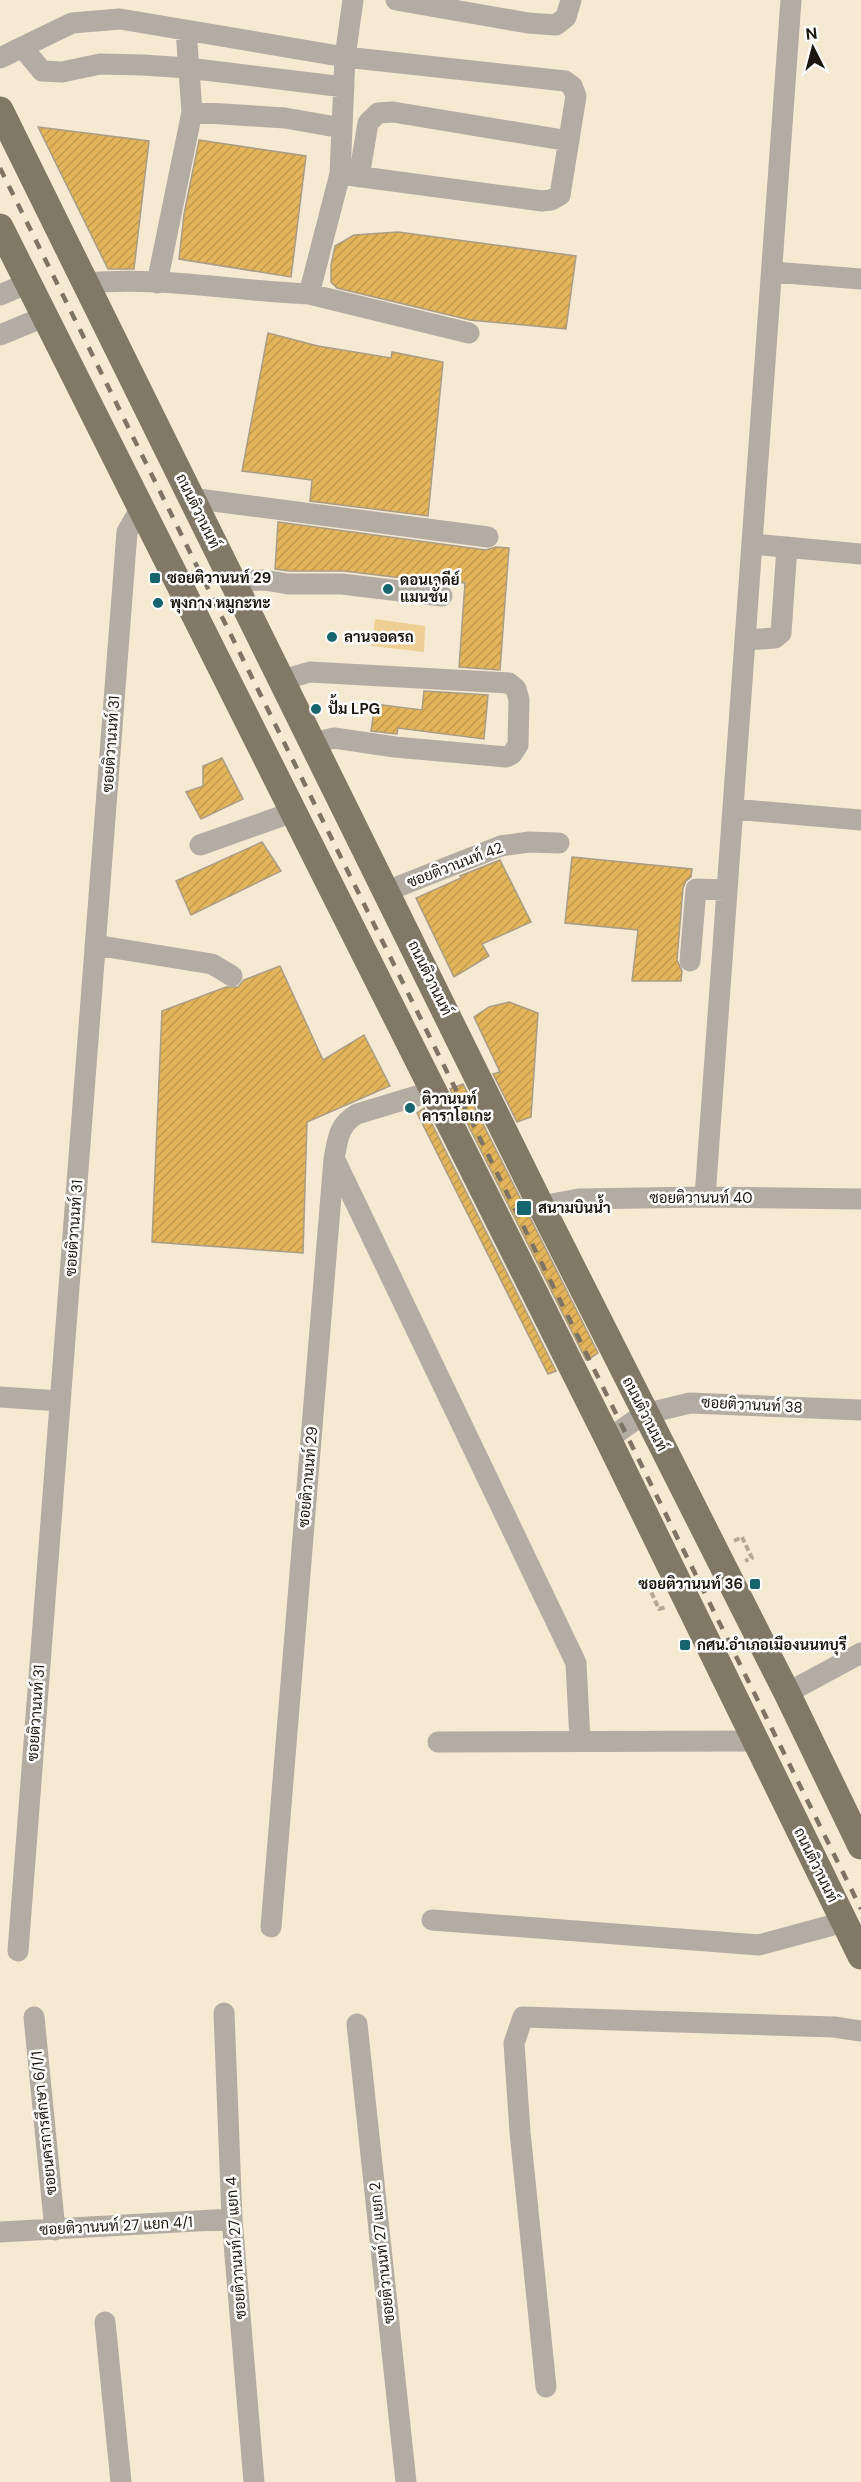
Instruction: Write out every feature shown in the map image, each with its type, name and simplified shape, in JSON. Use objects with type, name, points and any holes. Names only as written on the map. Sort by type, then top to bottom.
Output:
[{"type":"main road","name":"ถนนติวานนท์","points":[[0,110],[644,1414],[787,1693],[861,1846]]},
{"type":"main road","name":"ถนนติวานนท์","points":[[0,226],[608,1439],[861,1956]]},
{"type":"street","points":[[349,176],[342,128],[345,57],[353,0]]},
{"type":"street","points":[[396,0],[528,23],[556,25],[566,17],[571,0]]},
{"type":"street","points":[[705,1197],[791,0]]},
{"type":"street","points":[[0,58],[72,23],[120,19],[345,57],[566,81],[572,86],[576,96],[560,195],[551,200],[542,201],[349,176]]},
{"type":"street","points":[[157,283],[192,112],[186,30]]},
{"type":"street","points":[[22,47],[42,71],[62,72],[100,64],[188,68],[344,87]]},
{"type":"street","points":[[192,112],[285,118],[342,128]]},
{"type":"street","points":[[309,294],[368,123],[378,114],[393,112],[570,141]]},
{"type":"street","points":[[772,272],[861,279]]},
{"type":"street","points":[[86,283],[111,281],[157,283],[309,294],[469,333]]},
{"type":"street","points":[[0,295],[28,283]]},
{"type":"street","points":[[0,335],[46,316]]},
{"type":"street","points":[[191,498],[488,537]]},
{"type":"street","name":"ซอยติวานนท์ 31","points":[[18,1951],[127,532],[140,509]]},
{"type":"street","points":[[753,544],[861,554]]},
{"type":"street","points":[[746,640],[775,638],[781,633],[787,547]]},
{"type":"street","points":[[233,581],[264,579],[288,584],[342,584],[442,596]]},
{"type":"street","points":[[282,680],[310,672],[509,683],[516,689],[519,700],[518,745],[512,754],[506,757],[395,747],[334,738],[314,743]]},
{"type":"street","points":[[733,809],[861,820]]},
{"type":"street","points":[[200,845],[293,812]]},
{"type":"street","name":"ซอยติวานนท์ 42","points":[[387,891],[501,846],[529,842],[559,843]]},
{"type":"street","points":[[690,961],[696,889],[727,890]]},
{"type":"street","points":[[95,945],[212,964],[232,976]]},
{"type":"street","name":"ซอยติวานนท์ 29","points":[[272,1927],[334,1159],[340,1129],[347,1119],[433,1091]]},
{"type":"street","points":[[334,1159],[576,1663],[580,1741]]},
{"type":"street","name":"ซอยติวานนท์ 40","points":[[541,1206],[579,1199],[705,1197],[861,1199]]},
{"type":"street","points":[[0,1397],[60,1401]]},
{"type":"street","name":"ซอยติวานนท์ 38","points":[[644,1414],[690,1403],[861,1410]]},
{"type":"street","points":[[608,1439],[644,1414]]},
{"type":"street","points":[[787,1693],[861,1653]]},
{"type":"street","points":[[438,1742],[756,1741]]},
{"type":"street","points":[[432,1920],[759,1945],[844,1922]]},
{"type":"street","name":"ซอยติวานนท์ 27 แยก 4","points":[[224,2013],[232,2219],[254,2482]]},
{"type":"street","name":"ซอยนครการศึกษา 6/1/1","points":[[34,2017],[55,2229]]},
{"type":"street","points":[[546,2387],[520,2132],[514,2043],[524,2017],[801,2026],[861,2031]]},
{"type":"street","name":"ซอยติวานนท์ 27 แยก 2","points":[[357,2024],[406,2482]]},
{"type":"street","name":"ซอยติวานนท์ 27 แยก 4/1","points":[[0,2232],[232,2219]]},
{"type":"street","points":[[105,2322],[121,2482]]},
{"type":"shaded area","points":[[375,619],[425,626],[424,652],[372,646]]},
{"type":"building","points":[[38,127],[149,141],[134,269],[108,269]]},
{"type":"building","points":[[199,140],[306,156],[291,277],[179,259],[184,214]]},
{"type":"building","points":[[398,232],[576,256],[566,329],[470,320],[337,288],[331,282],[331,265],[335,246],[354,235]]},
{"type":"building","points":[[268,333],[318,346],[391,358],[392,352],[443,362],[428,516],[310,501],[312,480],[242,471]]},
{"type":"building","name":"ดอนเจดีย์ แมนชั่น","points":[[278,522],[486,550],[496,547],[509,548],[500,670],[459,667],[465,583],[344,571],[275,569]]},
{"type":"building","points":[[424,691],[488,695],[484,739],[398,728],[397,734],[371,731],[375,704],[422,710]]},
{"type":"building","points":[[222,758],[243,799],[201,819],[186,792],[203,786],[203,766]]},
{"type":"building","points":[[262,842],[281,871],[191,915],[176,881]]},
{"type":"building","points":[[572,857],[692,869],[691,877],[683,888],[677,960],[682,971],[681,981],[632,981],[638,930],[565,923]]},
{"type":"building","points":[[500,860],[531,922],[482,944],[489,956],[454,977],[416,898],[461,878],[460,876]]},
{"type":"building","points":[[280,966],[323,1060],[364,1035],[390,1086],[307,1122],[303,1253],[152,1242],[162,1011],[226,987],[238,987],[244,980]]},
{"type":"building","points":[[509,1002],[538,1013],[531,1117],[517,1122],[493,1074],[500,1072],[474,1017],[489,1007]]},
{"type":"building","points":[[463,1084],[598,1353],[589,1359],[586,1360],[450,1089]]},
{"type":"building","points":[[424,1108],[556,1371],[548,1374],[417,1113]]},
{"type":"railway","points":[[0,168],[861,1909]]},
{"type":"place","name":"ซอยติวานนท์ 29","points":[[155,578]]},
{"type":"place","name":"ดอนเจดีย์ แมนชั่น","points":[[388,589]]},
{"type":"place","name":"พุงกาง หมูกะทะ","points":[[158,603]]},
{"type":"place","name":"ลานจอดรถ","points":[[332,637]]},
{"type":"place","name":"ปั้ม LPG","points":[[316,709]]},
{"type":"place","name":"ติวานนท์ คาราโอเกะ","points":[[410,1108]]},
{"type":"place","name":"สนามบินน้ำ","points":[[524,1208]]},
{"type":"place","name":"ซอยติวานนท์ 36","points":[[755,1584]]},
{"type":"place","name":"กศน.อำเภอเมืองนนทบุรี","points":[[685,1645]]}]
